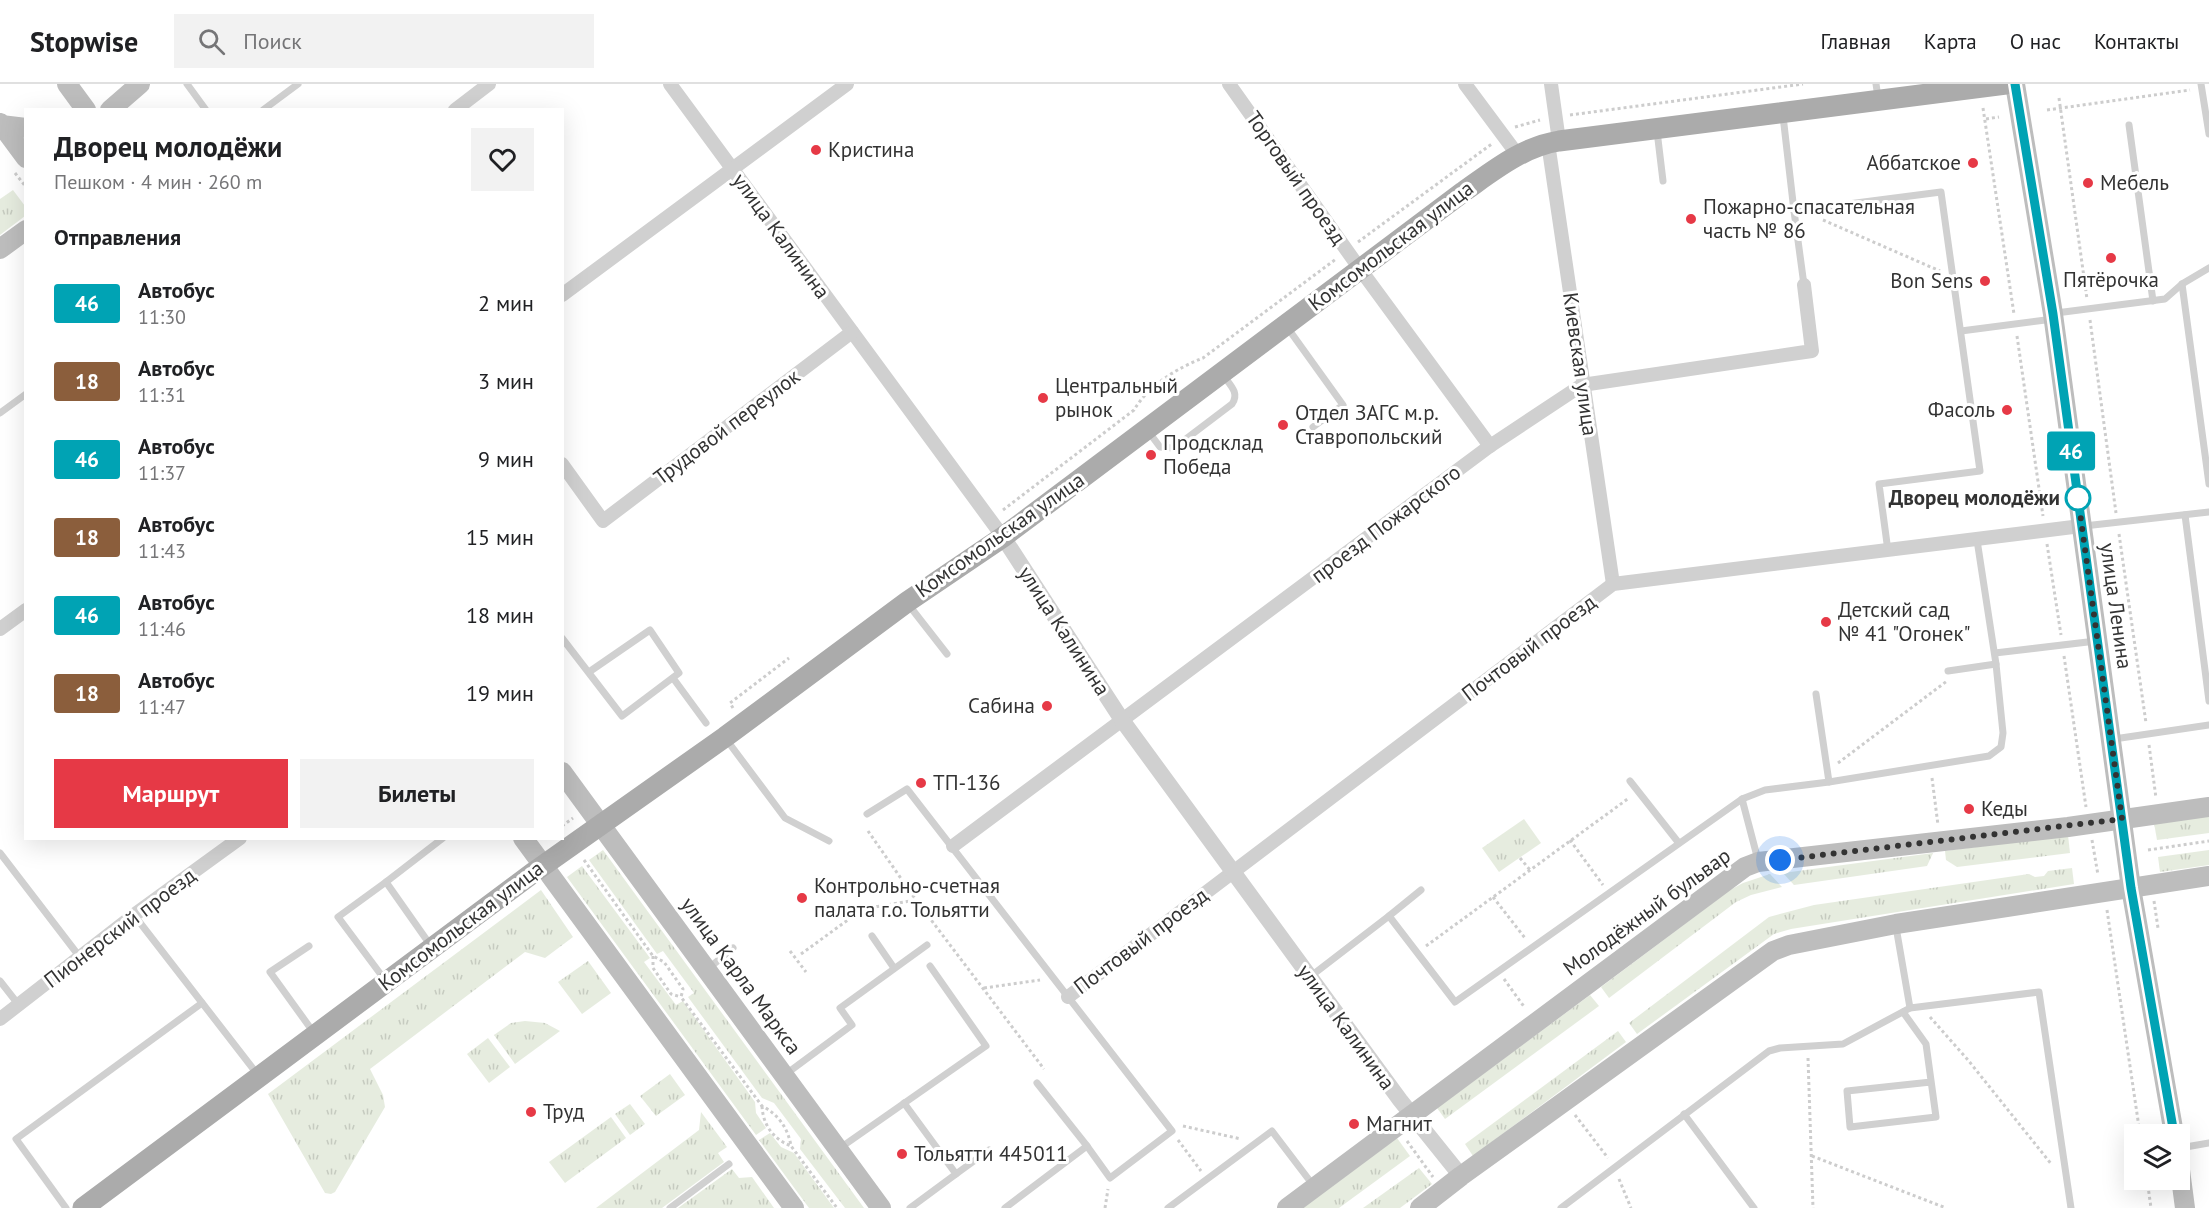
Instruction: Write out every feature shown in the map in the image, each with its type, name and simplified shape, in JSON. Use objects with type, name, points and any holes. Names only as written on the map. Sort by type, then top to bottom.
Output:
[{"type":"main road","points":[[67,84],[85,108]]},
{"type":"main road","points":[[112,108],[140,84]]},
{"type":"main road","name":"Комсомольская улица","points":[[83,1208],[543,865],[725,737],[907,602],[1003,537],[1517,154],[1553,142],[1782,112],[1877,92],[2006,84]]},
{"type":"main road","name":"улица Ленина","points":[[2015,84],[2054,316],[2131,888],[2172,1124]]},
{"type":"main road","points":[[1,124],[24,128]]},
{"type":"main road","points":[[1,124],[24,155]]},
{"type":"main road","points":[[0,249],[24,231]]},
{"type":"main road","name":"улица Карла Маркса","points":[[564,775],[881,1208]]},
{"type":"main road","name":"Молодёжный бульвар","points":[[1287,1208],[1745,867],[1758,862],[2090,824],[2209,807]]},
{"type":"main road","points":[[525,840],[794,1208]]},
{"type":"main road","points":[[1420,1208],[1773,951],[1789,945],[1896,924],[2209,876]]},
{"type":"main road","points":[[2183,1190],[2185,1208]]},
{"type":"street","points":[[458,108],[489,84]]},
{"type":"street","name":"улица Калинина","points":[[670,84],[1003,537],[1122,720],[1310,977],[1461,1176]]},
{"type":"street","points":[[564,294],[847,84]]},
{"type":"street","name":"Торговый проезд","points":[[1229,84],[1347,251],[1490,446]]},
{"type":"street","points":[[1465,84],[1517,154]]},
{"type":"street","name":"Киевская улица","points":[[1551,84],[1553,142],[1582,385],[1613,584]]},
{"type":"street","name":"проезд Пожарского","points":[[953,846],[1490,446],[1582,385],[1812,351],[1804,285]]},
{"type":"street","name":"Трудовой переулок","points":[[564,467],[603,520],[852,333]]},
{"type":"street","name":"Почтовый проезд","points":[[1068,997],[1613,584],[2081,526]]},
{"type":"street","points":[[0,629],[24,611]]},
{"type":"street","name":"Пионерский проезд","points":[[0,1018],[134,915],[237,840]]},
{"type":"lane","points":[[187,84],[205,108]]},
{"type":"lane","points":[[266,108],[298,84]]},
{"type":"lane","points":[[2202,86],[2209,134]]},
{"type":"lane","points":[[1782,112],[1804,285]]},
{"type":"lane","points":[[2129,125],[2153,301]]},
{"type":"lane","points":[[1656,129],[1663,181]]},
{"type":"lane","points":[[1794,211],[1941,192],[1980,471],[1879,484],[1888,551]]},
{"type":"lane","points":[[1960,331],[2015,324],[2088,309],[2165,299],[2182,284],[2209,268]]},
{"type":"lane","points":[[2182,284],[2209,484]]},
{"type":"lane","points":[[1285,325],[1343,405],[1313,427]]},
{"type":"lane","points":[[1147,429],[1160,447],[1174,448],[1224,411],[1233,404],[1236,392],[1221,373]]},
{"type":"lane","points":[[0,413],[24,395]]},
{"type":"lane","points":[[2081,526],[2209,512]]},
{"type":"lane","points":[[2185,515],[2209,701]]},
{"type":"lane","points":[[1389,916],[1455,1002],[1678,842],[1742,799],[1766,790],[1989,756],[2001,747],[2003,733],[1995,653],[1977,540]]},
{"type":"lane","points":[[907,602],[947,654]]},
{"type":"lane","points":[[564,641],[622,716],[679,673],[650,630],[589,672]]},
{"type":"lane","points":[[1995,653],[2096,641]]},
{"type":"lane","points":[[1948,671],[1996,664]]},
{"type":"lane","points":[[673,678],[706,723]]},
{"type":"lane","points":[[1816,694],[1829,782]]},
{"type":"lane","points":[[2111,740],[2209,725]]},
{"type":"lane","points":[[725,737],[779,814],[830,841]]},
{"type":"lane","points":[[1630,781],[1678,842]]},
{"type":"lane","points":[[867,814],[907,789],[1172,1131],[1110,1178],[1036,1083]]},
{"type":"lane","points":[[1742,799],[1758,862]]},
{"type":"lane","points":[[386,982],[338,917],[439,840]]},
{"type":"lane","points":[[0,853],[80,956]]},
{"type":"lane","points":[[386,882],[433,948]]},
{"type":"lane","points":[[1310,977],[1421,890]]},
{"type":"lane","points":[[134,915],[260,1077]]},
{"type":"lane","points":[[1896,924],[1907,1010],[1926,1044],[1936,1117],[1850,1127],[1846,1091],[1931,1082]]},
{"type":"lane","points":[[872,936],[894,968]]},
{"type":"lane","points":[[784,1075],[852,1025],[840,1008],[927,945]]},
{"type":"lane","points":[[309,946],[270,972],[315,1035]]},
{"type":"lane","points":[[707,970],[733,948]]},
{"type":"lane","points":[[838,1150],[986,1046],[930,966]]},
{"type":"lane","points":[[0,981],[18,1004]]},
{"type":"lane","points":[[1561,1208],[1769,1051],[1780,1048],[1843,1044],[1907,1010],[2038,992],[2071,1208]]},
{"type":"lane","points":[[66,1208],[16,1139],[202,1003]]},
{"type":"lane","points":[[904,1103],[956,1174]]},
{"type":"lane","points":[[1684,1114],[1754,1208]]},
{"type":"lane","points":[[1168,1208],[1272,1131],[1314,1187]]},
{"type":"lane","points":[[2190,1146],[2209,1143]]},
{"type":"lane","points":[[1005,1208],[1087,1146]]},
{"type":"lane","points":[[910,1208],[989,1150]]},
{"type":"lane","points":[[670,1208],[729,1164]]},
{"type":"path","points":[[2047,110],[2202,86]]},
{"type":"path","points":[[2059,98],[2156,800]]},
{"type":"path","points":[[1983,108],[2086,809],[2101,892],[2107,907],[2139,1124]]},
{"type":"path","points":[[1985,119],[1999,117]]},
{"type":"path","points":[[1804,211],[1953,277]]},
{"type":"path","points":[[990,520],[1134,410],[1141,397],[1183,365],[1203,358],[1347,251]]},
{"type":"path","points":[[1838,763],[1963,669]]},
{"type":"path","points":[[1931,765],[1939,830]]},
{"type":"path","points":[[1417,953],[1638,791]]},
{"type":"path","points":[[564,825],[580,813]]},
{"type":"path","points":[[868,831],[916,900]]},
{"type":"path","points":[[1570,840],[1609,892]]},
{"type":"path","points":[[2148,850],[2209,841]]},
{"type":"path","points":[[581,856],[653,956],[664,962],[683,988],[681,997]]},
{"type":"path","points":[[1520,858],[1530,870]]},
{"type":"path","points":[[1492,897],[1532,947]]},
{"type":"path","points":[[790,951],[806,972]]},
{"type":"path","points":[[653,956],[653,968],[671,994],[681,997],[762,1106],[773,1112],[789,1133],[791,1146],[837,1208]]},
{"type":"path","points":[[1498,970],[1526,1009]]},
{"type":"path","points":[[984,988],[1054,977]]},
{"type":"path","points":[[1921,1007],[1968,1060],[2068,1185]]},
{"type":"path","points":[[1808,1047],[1813,1208]]},
{"type":"path","points":[[762,1106],[762,1120],[778,1141],[791,1146]]},
{"type":"path","points":[[1571,1109],[1615,1168],[1631,1208]]},
{"type":"path","points":[[1166,1123],[1257,1142]]},
{"type":"path","points":[[1172,1131],[1207,1179]]},
{"type":"path","points":[[1402,1134],[1436,1181]]},
{"type":"path","points":[[1812,1156],[1946,1208]]},
{"type":"path","points":[[1105,1208],[1110,1178]]},
{"type":"path","points":[[2149,1190],[2151,1208]]},
{"type":"green space","points":[[13,190],[24,205],[24,217],[0,235],[0,199]]},
{"type":"green space","points":[[2209,815],[2209,833],[2157,840],[2154,823]]},
{"type":"green space","points":[[1524,819],[1541,843],[1499,872],[1482,848]]},
{"type":"green space","points":[[2068,835],[2070,853],[1957,867],[1946,860],[1945,851]]},
{"type":"green space","points":[[603,850],[864,1208],[845,1208],[800,1149],[801,1139],[774,1103],[762,1098],[688,997],[694,993],[663,951],[657,954],[589,860]]},
{"type":"green space","points":[[2209,850],[2209,865],[2160,872],[2158,857]]},
{"type":"green space","points":[[1933,853],[1927,866],[1794,885],[1783,873]]},
{"type":"green space","points":[[582,866],[650,958],[644,962],[676,1005],[683,1001],[755,1102],[756,1113],[766,1128],[756,1135],[567,877]]},
{"type":"green space","points":[[2072,868],[2074,884],[1791,929],[1774,934],[1637,1034],[1629,1023],[1769,917],[1814,905],[2029,874],[2035,877],[2044,876],[2048,871]]},
{"type":"green space","points":[[1770,874],[1782,887],[1751,895],[1736,902],[1609,998],[1601,987],[1730,890]]},
{"type":"green space","points":[[541,890],[573,937],[545,958],[525,952],[370,1069],[383,1095],[385,1107],[335,1192],[325,1193],[268,1094]]},
{"type":"green space","points":[[588,961],[611,993],[582,1014],[558,982]]},
{"type":"green space","points":[[1590,995],[1599,1006],[1445,1119],[1437,1108]]},
{"type":"green space","points":[[525,1021],[545,1023],[560,1031],[515,1064],[494,1035],[511,1023]]},
{"type":"green space","points":[[1618,1031],[1626,1042],[1473,1156],[1465,1144]]},
{"type":"green space","points":[[488,1038],[510,1067],[489,1083],[467,1054]]},
{"type":"green space","points":[[670,1074],[685,1095],[656,1116],[640,1096]]},
{"type":"green space","points":[[630,1104],[645,1124],[630,1135],[615,1114]]},
{"type":"green space","points":[[701,1112],[727,1147],[718,1153],[724,1162],[662,1208],[596,1208],[699,1130]]},
{"type":"green space","points":[[611,1117],[626,1138],[565,1183],[549,1162]]},
{"type":"green space","points":[[770,1133],[781,1147],[794,1153],[834,1208],[809,1208],[759,1140]]},
{"type":"green space","points":[[1397,1138],[1410,1156],[1339,1208],[1303,1208]]},
{"type":"green space","points":[[1419,1168],[1432,1184],[1400,1208],[1363,1208]]},
{"type":"green space","points":[[732,1169],[739,1178],[752,1177],[774,1208],[678,1208]]},
{"type":"bus line","name":"46","points":[[2015,84],[2053,314],[2131,888],[2172,1124]]},
{"type":"place","name":"Кристина","points":[[816,150]]},
{"type":"place","name":"Аббатское","points":[[1973,163]]},
{"type":"place","name":"Мебель","points":[[2088,183]]},
{"type":"place","name":"Пожарно-спасательная часть № 86","points":[[1691,219]]},
{"type":"place","name":"Пятёрочка","points":[[2111,258]]},
{"type":"place","name":"Bon Sens","points":[[1985,281]]},
{"type":"place","name":"Центральный рынок","points":[[1043,398]]},
{"type":"place","name":"Фасоль","points":[[2007,410]]},
{"type":"place","name":"Отдел ЗАГС м.р. Ставропольский","points":[[1283,425]]},
{"type":"place","name":"Продсклад Победа","points":[[1151,455]]},
{"type":"place","name":"Дворец молодёжи","points":[[2078,498]]},
{"type":"place","name":"Детский сад № 41 \"Огонек\"","points":[[1826,622]]},
{"type":"place","name":"Сабина","points":[[1047,706]]},
{"type":"place","name":"ТП-136","points":[[921,783]]},
{"type":"place","name":"Кеды","points":[[1969,809]]},
{"type":"place","name":"Контрольно-счетная палата г.о. Тольятти","points":[[802,898]]},
{"type":"place","name":"Труд","points":[[531,1112]]},
{"type":"place","name":"Магнит","points":[[1354,1124]]},
{"type":"place","name":"Тольятти 445011","points":[[902,1154]]},
{"type":"route","points":[[1780,860],[2122,819],[2078,498]]}]
